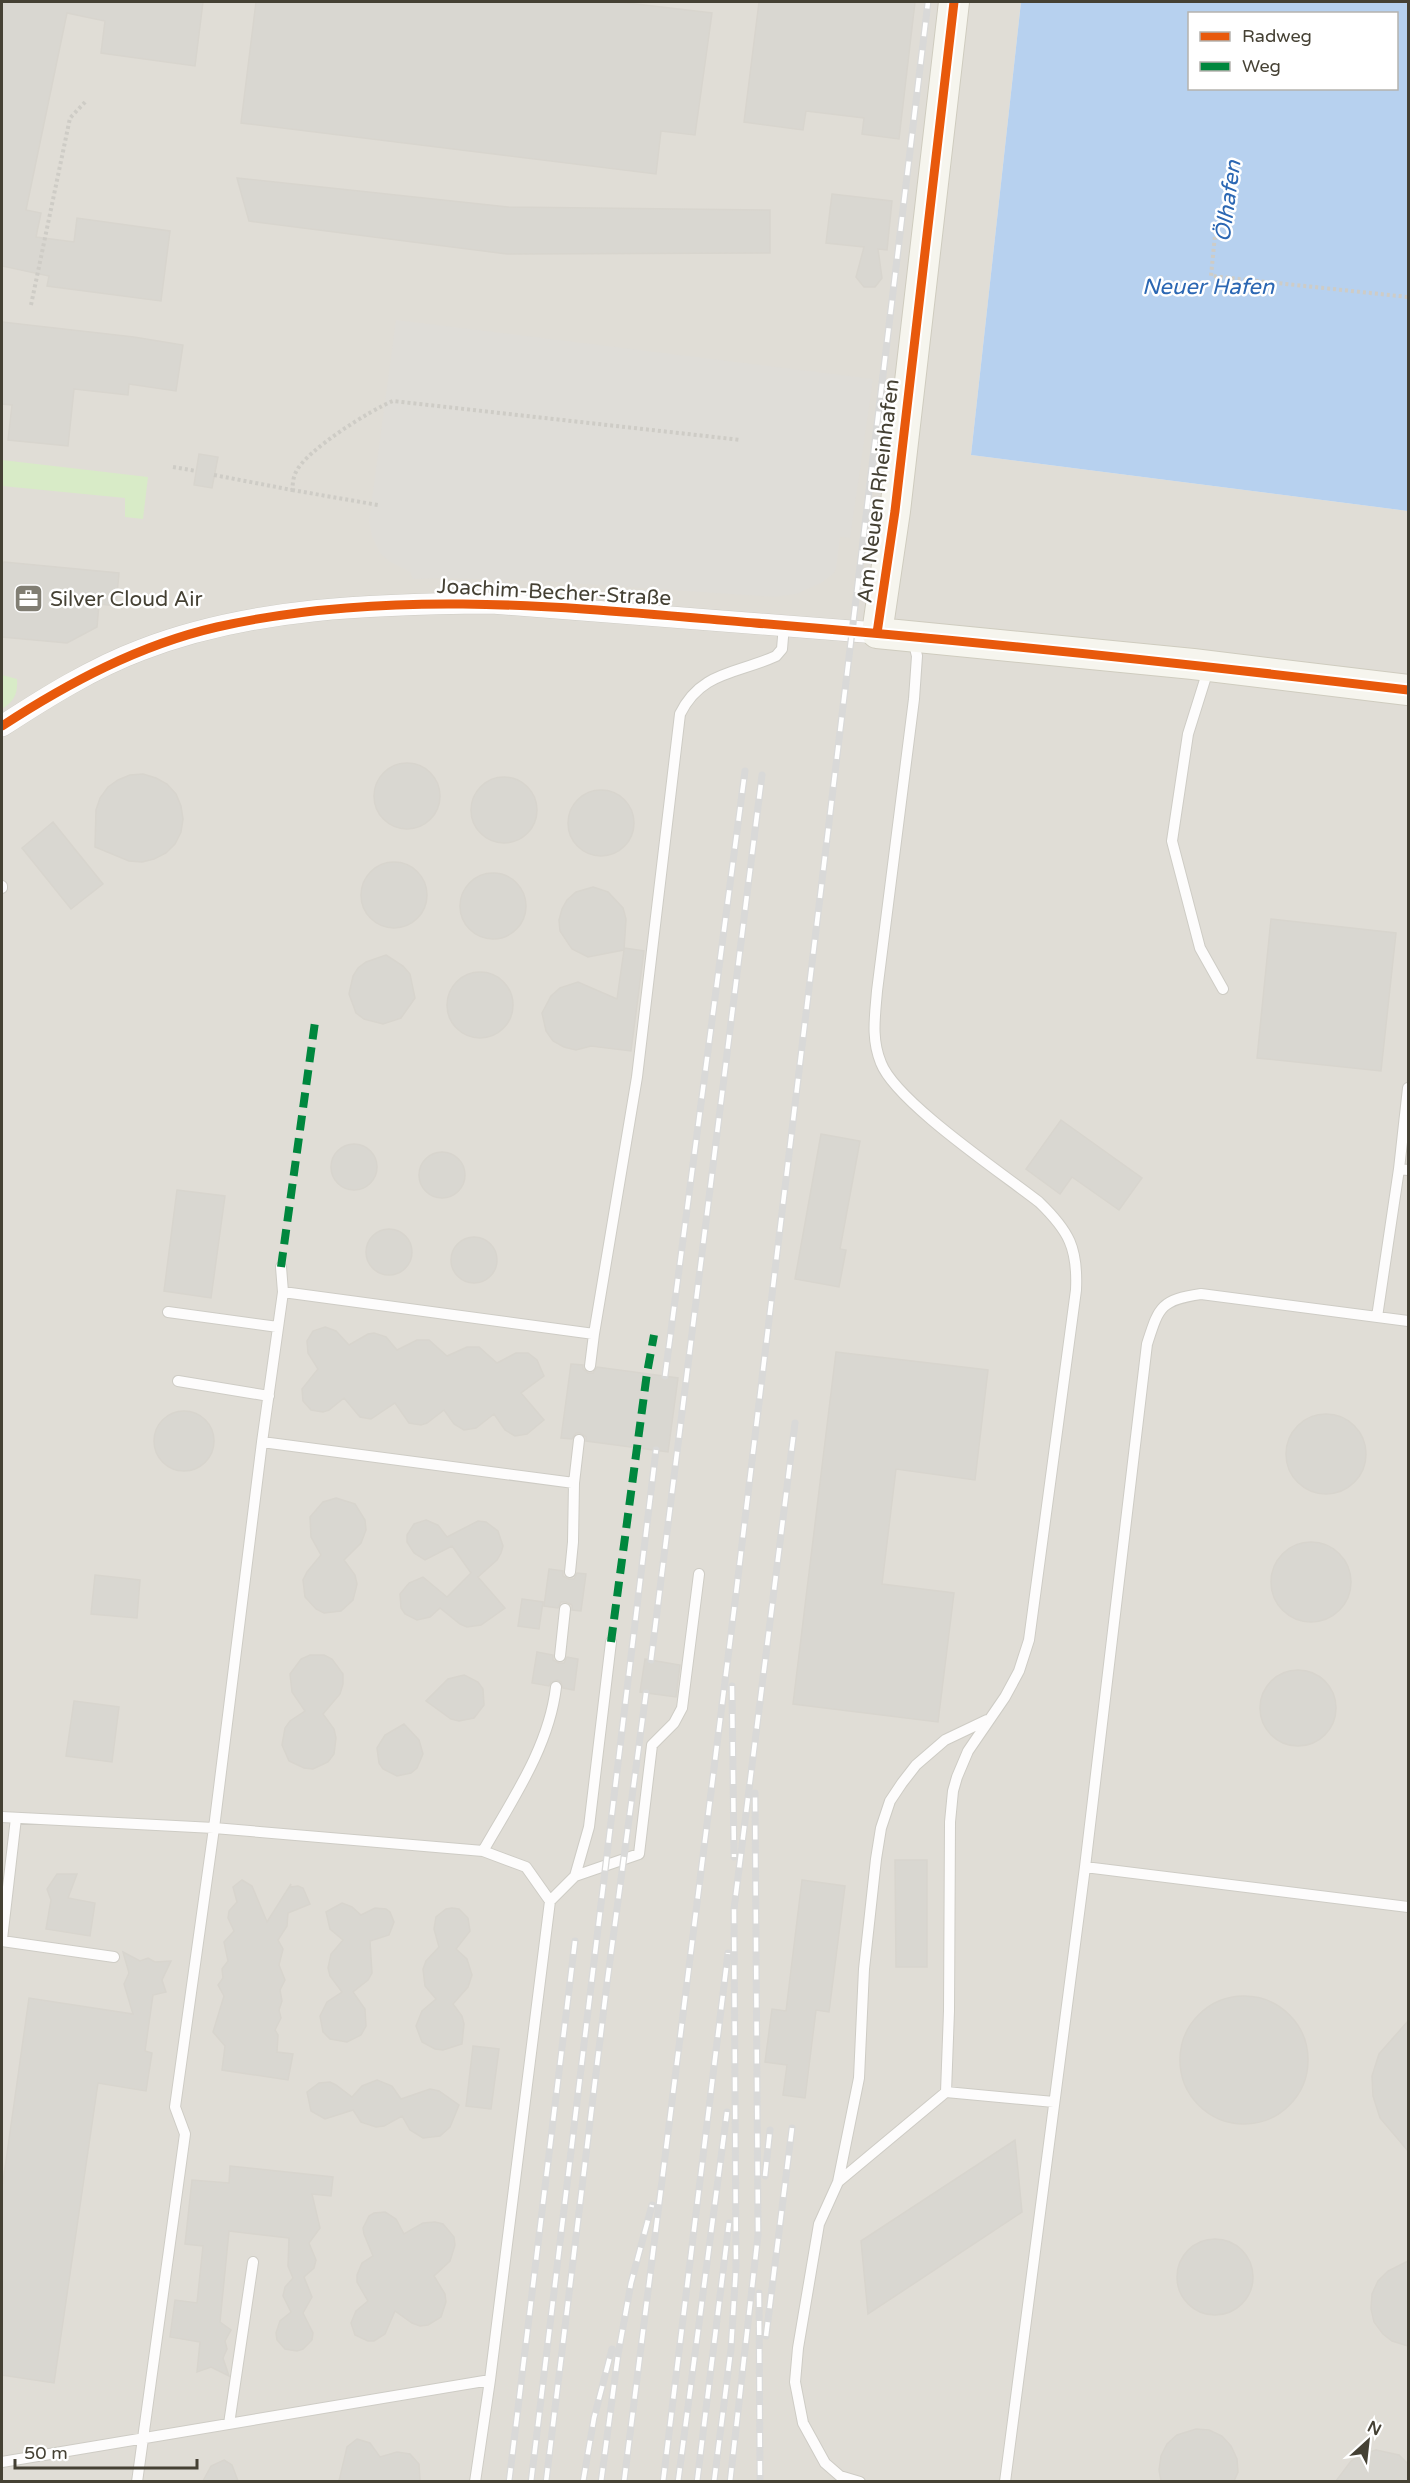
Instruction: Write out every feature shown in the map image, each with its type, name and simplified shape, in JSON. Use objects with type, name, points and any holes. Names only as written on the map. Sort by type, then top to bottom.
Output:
[{"type":"street","name":"Am Neuen Rheinhafen","points":[[954,2],[896,499],[877,633],[1209,666],[1408,690]]},
{"type":"street","name":"Joachim-Becher-Straße","points":[[2,726],[50,694],[141,650],[215,627],[272,617],[334,610],[492,603],[877,633]]},
{"type":"lane","points":[[590,1366],[637,1077],[680,714],[687,699],[710,680],[776,656],[782,649],[784,625]]},
{"type":"lane","points":[[913,636],[917,656],[914,699],[877,991],[873,1029],[876,1048],[887,1076],[896,1088],[943,1128],[1039,1202],[1061,1224],[1072,1246],[1077,1266],[1076,1290],[1029,1640],[1019,1671],[1005,1697],[987,1720],[968,1751],[952,1791],[946,2092]]},
{"type":"lane","points":[[1209,666],[1188,734],[1172,841],[1200,948],[1223,989]]},
{"type":"lane","points":[[1377,1317],[1404,1170],[1408,1088]]},
{"type":"lane","points":[[136,2481],[185,2134],[175,2107],[214,1828],[283,1292],[281,1267]]},
{"type":"lane","points":[[283,1292],[594,1334]]},
{"type":"lane","points":[[1005,2481],[1085,1867],[1147,1344],[1160,1311],[1169,1301],[1201,1294],[1408,1321]]},
{"type":"lane","points":[[168,1312],[278,1328]]},
{"type":"lane","points":[[178,1381],[269,1396]]},
{"type":"lane","points":[[570,1572],[574,1483],[579,1440]]},
{"type":"lane","points":[[262,1442],[574,1483]]},
{"type":"lane","points":[[475,2481],[490,2380],[550,1901],[575,1876],[639,1854],[652,1745],[674,1724],[682,1708],[699,1574]]},
{"type":"lane","points":[[560,1656],[565,1609]]},
{"type":"lane","points":[[575,1876],[589,1827],[611,1642]]},
{"type":"lane","points":[[483,1851],[540,1748],[554,1705],[556,1687]]},
{"type":"lane","points":[[860,2481],[840,2476],[825,2463],[802,2423],[795,2382],[798,2348],[819,2224],[838,2182],[859,2078],[864,1969],[881,1828],[890,1801],[916,1766],[945,1740],[987,1720]]},
{"type":"lane","points":[[2,1817],[214,1828],[483,1851],[526,1867],[550,1901]]},
{"type":"lane","points":[[16,1818],[2,1940],[114,1957]]},
{"type":"lane","points":[[1085,1867],[1408,1907]]},
{"type":"lane","points":[[838,2182],[946,2092],[1054,2102]]},
{"type":"lane","points":[[229,2424],[253,2262]]},
{"type":"lane","points":[[2,2462],[490,2380]]},
{"type":"path","points":[[31,305],[70,118],[87,100]]},
{"type":"path","points":[[1215,225],[1211,276],[1408,297]]},
{"type":"path","points":[[292,490],[296,471],[309,457],[337,434],[370,412],[393,401],[741,440]]},
{"type":"path","points":[[173,467],[196,471]]},
{"type":"path","points":[[214,475],[378,505]]},
{"type":"shaded area","points":[[2,2],[1021,2],[971,455],[1408,511],[1408,2481],[2,2482]]},
{"type":"shaded area","points":[[396,320],[873,379],[850,538],[840,537],[836,569],[821,583],[796,594],[775,597],[539,581],[413,579],[410,572],[390,562],[380,553],[372,537],[369,521]]},
{"type":"green space","points":[[2,460],[148,477],[143,519],[125,517],[125,498],[2,486]]},
{"type":"green space","points":[[2,675],[17,679],[17,684],[14,697],[2,709]]},
{"type":"water","name":"Neuer Hafen","points":[[1021,2],[1408,2],[1408,511],[971,455]]},
{"type":"building","points":[[2,2],[203,2],[195,66],[101,53],[105,21],[67,13],[26,210],[41,213],[36,237],[74,242],[77,218],[170,231],[161,301],[47,286],[49,276],[2,266]]},
{"type":"building","points":[[256,2],[619,2],[712,13],[695,135],[661,131],[656,174],[241,123]]},
{"type":"building","points":[[759,2],[915,2],[899,139],[862,134],[864,118],[806,111],[803,130],[744,122]]},
{"type":"building","points":[[237,178],[508,207],[770,210],[770,253],[507,254],[249,221]]},
{"type":"building","points":[[832,194],[892,201],[887,250],[878,249],[882,278],[875,287],[864,287],[856,277],[864,247],[826,243]]},
{"type":"building","points":[[2,322],[183,345],[176,391],[129,384],[128,395],[74,389],[68,446],[8,440],[12,405],[2,404]]},
{"type":"building","points":[[199,454],[218,457],[212,488],[194,485]]},
{"type":"building","points":[[4,562],[119,573],[116,606],[99,604],[97,627],[67,643],[2,637],[2,564]]},
{"type":"building","points":[[407,763],[420,766],[430,773],[437,783],[440,796],[437,809],[430,819],[420,826],[407,829],[394,826],[384,819],[377,809],[374,796],[377,783],[384,773],[394,766]]},
{"type":"building","points":[[143,774],[167,784],[176,794],[183,819],[181,832],[175,844],[166,853],[142,862],[129,861],[95,847],[96,810],[100,798],[108,787],[130,775]]},
{"type":"building","points":[[504,777],[517,780],[527,787],[534,797],[537,810],[534,823],[527,833],[517,840],[504,843],[491,840],[481,833],[474,823],[471,810],[474,797],[481,787],[491,780]]},
{"type":"building","points":[[601,790],[614,792],[624,800],[632,810],[634,823],[632,836],[624,846],[614,854],[601,856],[588,854],[578,846],[570,836],[568,823],[570,810],[578,800],[588,792]]},
{"type":"building","points":[[53,822],[103,884],[71,909],[22,848]]},
{"type":"building","points":[[394,862],[407,865],[417,872],[424,882],[427,895],[424,908],[417,918],[407,925],[394,928],[381,925],[371,918],[364,908],[361,895],[364,882],[371,872],[381,865]]},
{"type":"building","points":[[493,873],[506,876],[516,883],[523,893],[526,906],[523,919],[516,929],[506,936],[493,939],[480,936],[470,929],[463,919],[460,906],[463,893],[470,883],[480,876]]},
{"type":"building","points":[[593,887],[608,892],[623,908],[626,919],[624,950],[588,957],[572,949],[560,931],[559,920],[567,900],[576,892]]},
{"type":"building","points":[[1271,919],[1396,933],[1381,1071],[1257,1058]]},
{"type":"building","points":[[625,948],[644,951],[631,1051],[591,1046],[576,1050],[553,1041],[546,1031],[542,1013],[551,996],[560,988],[578,982],[617,999]]},
{"type":"building","points":[[386,955],[403,966],[410,974],[415,998],[401,1018],[383,1024],[364,1019],[356,1013],[349,994],[353,976],[358,968],[366,962]]},
{"type":"building","points":[[480,972],[493,974],[503,982],[511,992],[513,1005],[511,1018],[503,1028],[493,1036],[480,1038],[467,1036],[457,1028],[449,1018],[447,1005],[449,992],[457,982],[467,974]]},
{"type":"building","points":[[1061,1120],[1142,1178],[1119,1210],[1072,1177],[1060,1194],[1026,1169]]},
{"type":"building","points":[[821,1134],[860,1141],[840,1249],[846,1250],[839,1287],[795,1279]]},
{"type":"building","points":[[359,1144],[371,1150],[376,1158],[376,1176],[371,1184],[363,1189],[349,1190],[337,1184],[332,1176],[331,1162],[337,1150],[345,1145]]},
{"type":"building","points":[[447,1152],[459,1158],[464,1166],[464,1184],[459,1192],[451,1197],[437,1198],[429,1195],[422,1188],[419,1170],[422,1162],[429,1155]]},
{"type":"building","points":[[177,1190],[225,1196],[211,1298],[164,1291]]},
{"type":"building","points":[[394,1229],[406,1235],[411,1243],[411,1261],[406,1269],[398,1274],[384,1275],[376,1272],[369,1265],[366,1247],[369,1239],[376,1232]]},
{"type":"building","points":[[479,1237],[491,1243],[496,1251],[496,1269],[491,1277],[483,1282],[469,1283],[461,1280],[454,1273],[451,1255],[454,1247],[461,1240]]},
{"type":"building","points":[[325,1327],[336,1331],[349,1345],[374,1333],[386,1337],[397,1350],[417,1340],[429,1340],[447,1356],[467,1347],[479,1347],[497,1363],[516,1353],[528,1353],[537,1360],[544,1376],[521,1393],[544,1420],[527,1434],[515,1436],[505,1430],[494,1414],[476,1428],[464,1430],[454,1424],[444,1410],[427,1423],[421,1425],[409,1423],[395,1403],[371,1419],[360,1417],[344,1398],[329,1410],[323,1412],[311,1410],[303,1401],[302,1389],[318,1369],[308,1353],[307,1341],[313,1331]]},
{"type":"building","points":[[836,1352],[988,1370],[975,1480],[896,1469],[882,1584],[954,1593],[938,1722],[793,1704]]},
{"type":"building","points":[[571,1364],[583,1365],[583,1369],[588,1373],[593,1373],[597,1367],[678,1378],[668,1452],[586,1441],[586,1437],[580,1433],[576,1433],[572,1439],[561,1438]]},
{"type":"building","points":[[184,1411],[201,1416],[209,1424],[214,1441],[209,1458],[201,1466],[184,1471],[167,1466],[159,1458],[154,1441],[159,1424],[167,1416]]},
{"type":"building","points":[[1326,1414],[1341,1417],[1354,1426],[1363,1439],[1366,1454],[1363,1469],[1354,1482],[1341,1491],[1326,1494],[1311,1491],[1298,1482],[1289,1469],[1286,1454],[1289,1439],[1298,1426],[1311,1417]]},
{"type":"building","points":[[336,1498],[355,1504],[365,1520],[366,1530],[361,1543],[344,1560],[355,1575],[357,1584],[353,1600],[341,1611],[324,1613],[316,1609],[305,1597],[303,1580],[321,1555],[311,1537],[310,1517],[323,1502]]},
{"type":"building","points":[[426,1520],[438,1525],[447,1537],[478,1521],[486,1522],[498,1531],[503,1546],[501,1553],[497,1560],[478,1577],[505,1608],[481,1625],[467,1627],[440,1608],[430,1617],[417,1620],[405,1614],[401,1608],[400,1594],[409,1583],[423,1577],[447,1597],[471,1573],[452,1546],[425,1560],[414,1553],[407,1542],[407,1535],[414,1524]]},
{"type":"building","points":[[1311,1542],[1326,1545],[1339,1554],[1348,1567],[1351,1582],[1348,1597],[1339,1610],[1326,1619],[1311,1622],[1296,1619],[1283,1610],[1274,1597],[1271,1582],[1274,1567],[1283,1554],[1296,1545]]},
{"type":"building","points":[[549,1569],[563,1571],[563,1576],[569,1579],[574,1579],[577,1573],[586,1574],[581,1611],[572,1610],[572,1605],[566,1602],[561,1602],[558,1608],[544,1606]]},
{"type":"building","points":[[95,1575],[140,1580],[137,1618],[91,1614]]},
{"type":"building","points":[[522,1599],[543,1602],[539,1629],[518,1626]]},
{"type":"building","points":[[537,1652],[553,1655],[553,1660],[559,1663],[564,1663],[567,1657],[578,1659],[574,1690],[563,1688],[561,1682],[557,1680],[551,1682],[549,1686],[532,1683]]},
{"type":"building","points":[[310,1655],[324,1655],[332,1659],[343,1674],[340,1694],[323,1714],[334,1729],[336,1738],[334,1754],[328,1762],[313,1769],[304,1768],[289,1761],[282,1745],[285,1728],[290,1721],[305,1711],[292,1692],[290,1674],[301,1659]]},
{"type":"building","points":[[645,1659],[680,1665],[676,1697],[640,1692]]},
{"type":"building","points":[[1298,1670],[1313,1673],[1325,1681],[1333,1693],[1336,1708],[1333,1723],[1325,1735],[1313,1743],[1298,1746],[1283,1743],[1271,1735],[1263,1723],[1260,1708],[1263,1693],[1271,1681],[1283,1673]]},
{"type":"building","points":[[464,1675],[478,1682],[483,1689],[484,1705],[474,1718],[459,1721],[451,1719],[426,1701],[448,1679]]},
{"type":"building","points":[[74,1701],[119,1707],[112,1762],[66,1756]]},
{"type":"building","points":[[404,1724],[419,1740],[423,1754],[417,1768],[411,1773],[397,1776],[383,1769],[379,1763],[377,1748],[385,1735]]},
{"type":"building","points":[[895,1860],[927,1860],[927,1967],[896,1967]]},
{"type":"building","points":[[57,1874],[77,1874],[68,1898],[95,1903],[90,1936],[46,1929],[51,1900],[47,1889]]},
{"type":"building","points":[[242,1880],[252,1886],[267,1922],[291,1884],[290,1887],[303,1888],[310,1904],[288,1913],[287,1926],[278,1940],[283,1949],[279,1965],[285,1980],[280,1990],[281,2018],[275,2030],[278,2035],[277,2052],[293,2054],[288,2080],[222,2070],[225,2046],[213,2032],[224,1996],[218,1985],[223,1978],[222,1969],[228,1961],[224,1942],[234,1931],[228,1918],[229,1911],[237,1902],[233,1887]]},
{"type":"building","points":[[802,1880],[845,1886],[829,2012],[816,2010],[805,2098],[783,2095],[787,2065],[765,2062],[772,2009],[786,2011]]},
{"type":"building","points":[[342,1903],[352,1907],[361,1915],[375,1908],[386,1909],[390,1912],[394,1922],[389,1935],[370,1941],[372,1973],[368,1980],[353,1992],[365,2009],[366,2026],[361,2035],[347,2042],[330,2039],[323,2032],[320,2016],[327,2002],[342,1992],[330,1976],[328,1968],[331,1954],[343,1940],[330,1929],[326,1912]]},
{"type":"building","points":[[446,1909],[459,1909],[468,1918],[470,1931],[456,1949],[467,1959],[472,1975],[468,1987],[453,2004],[462,2016],[464,2024],[462,2044],[443,2050],[435,2049],[422,2042],[416,2026],[422,2011],[436,1999],[425,1986],[423,1969],[426,1961],[439,1947],[434,1929],[436,1917]]},
{"type":"building","points":[[123,1952],[140,1961],[148,1958],[155,1962],[171,1961],[162,1980],[166,1992],[153,1995],[145,2051],[152,2053],[146,2091],[98,2083],[54,2383],[2,2375],[2,2189],[29,1998],[133,2014],[124,1984],[129,1973]]},
{"type":"building","points":[[1244,1996],[1268,2001],[1289,2015],[1303,2036],[1308,2060],[1303,2084],[1289,2105],[1268,2119],[1244,2124],[1220,2119],[1199,2105],[1185,2084],[1180,2060],[1185,2036],[1199,2015],[1220,2001]]},
{"type":"building","points":[[1408,2021],[1408,2151],[1380,2118],[1373,2096],[1372,2076],[1379,2054]]},
{"type":"building","points":[[473,2046],[499,2049],[491,2109],[466,2106]]},
{"type":"building","points":[[377,2080],[392,2086],[401,2099],[430,2089],[439,2091],[459,2105],[450,2127],[440,2136],[423,2138],[410,2130],[402,2116],[384,2126],[376,2127],[361,2122],[353,2110],[325,2119],[311,2111],[307,2092],[319,2083],[330,2082],[352,2097],[362,2086]]},
{"type":"building","points":[[1015,2140],[1022,2212],[868,2314],[861,2241]]},
{"type":"building","points":[[230,2166],[333,2177],[331,2196],[312,2194],[320,2228],[309,2243],[316,2260],[314,2268],[304,2277],[312,2297],[303,2313],[313,2333],[312,2340],[303,2349],[297,2351],[285,2349],[277,2340],[276,2333],[280,2321],[291,2312],[283,2296],[285,2287],[293,2278],[288,2266],[289,2238],[229,2231],[220,2322],[231,2330],[225,2341],[227,2349],[223,2358],[229,2376],[211,2367],[197,2372],[200,2342],[170,2337],[175,2300],[197,2303],[203,2246],[185,2244],[192,2180],[229,2183]]},
{"type":"building","points":[[385,2212],[396,2219],[404,2234],[423,2223],[443,2224],[454,2237],[455,2245],[450,2261],[434,2276],[445,2294],[446,2302],[441,2317],[428,2325],[420,2326],[395,2311],[385,2334],[374,2341],[368,2341],[355,2335],[351,2323],[356,2311],[368,2301],[357,2282],[362,2263],[373,2256],[363,2228],[369,2216]]},
{"type":"building","points":[[1215,2239],[1229,2242],[1242,2250],[1250,2263],[1253,2277],[1250,2291],[1242,2304],[1229,2312],[1215,2315],[1201,2312],[1188,2304],[1180,2291],[1177,2277],[1180,2263],[1188,2250],[1201,2242]]},
{"type":"building","points":[[1408,2261],[1408,2346],[1392,2341],[1383,2334],[1374,2322],[1371,2309],[1372,2294],[1378,2281],[1388,2271]]},
{"type":"building","points":[[1196,2429],[1209,2430],[1222,2436],[1231,2446],[1237,2459],[1238,2472],[1234,2481],[1161,2481],[1159,2470],[1161,2456],[1167,2444],[1177,2435]]},
{"type":"building","points":[[357,2439],[370,2443],[380,2457],[397,2452],[410,2454],[419,2464],[420,2481],[339,2481],[347,2447]]},
{"type":"building","points":[[1376,2450],[1399,2455],[1408,2464],[1408,2481],[1336,2481],[1351,2461],[1362,2454]]},
{"type":"building","points":[[224,2460],[232,2465],[238,2481],[203,2481],[211,2466]]},
{"type":"railway","points":[[624,2482],[735,1602],[928,2]]},
{"type":"railway","points":[[665,1376],[745,771]]},
{"type":"railway","points":[[651,1660],[762,775]]},
{"type":"railway","points":[[714,2482],[731,2349],[736,2267],[734,1909],[795,1423]]},
{"type":"railway","points":[[531,2482],[656,1450]]},
{"type":"railway","points":[[732,1686],[734,1857]]},
{"type":"railway","points":[[546,2482],[607,1983],[646,1693]]},
{"type":"railway","points":[[730,2482],[758,2235],[755,1793]]},
{"type":"railway","points":[[509,2482],[575,1941]]},
{"type":"railway","points":[[663,2482],[728,1953]]},
{"type":"railway","points":[[678,2482],[727,2112]]},
{"type":"railway","points":[[766,2336],[792,2128]]},
{"type":"railway","points":[[765,2176],[770,2130]]},
{"type":"railway","points":[[601,2482],[618,2355],[631,2283],[652,2205]]},
{"type":"railway","points":[[697,2482],[729,2223]]},
{"type":"railway","points":[[759,2293],[760,2482]]},
{"type":"railway","points":[[583,2482],[594,2418],[612,2349]]},
{"type":"marked path","points":[[281,1267],[315,1022]]},
{"type":"marked path","points":[[611,1642],[654,1335]]},
{"type":"cycle path","points":[[877,633],[895,511],[954,2]]},
{"type":"cycle path","points":[[2,726],[52,695],[105,667],[188,635],[217,627],[284,615],[351,607],[418,604],[553,607],[837,630],[1245,671],[1408,690]]},
{"type":"place","name":"Silver Cloud Air","points":[[29,599]]},
{"type":"water label","name":"Ölhafen","points":[[1227,201]]}]
